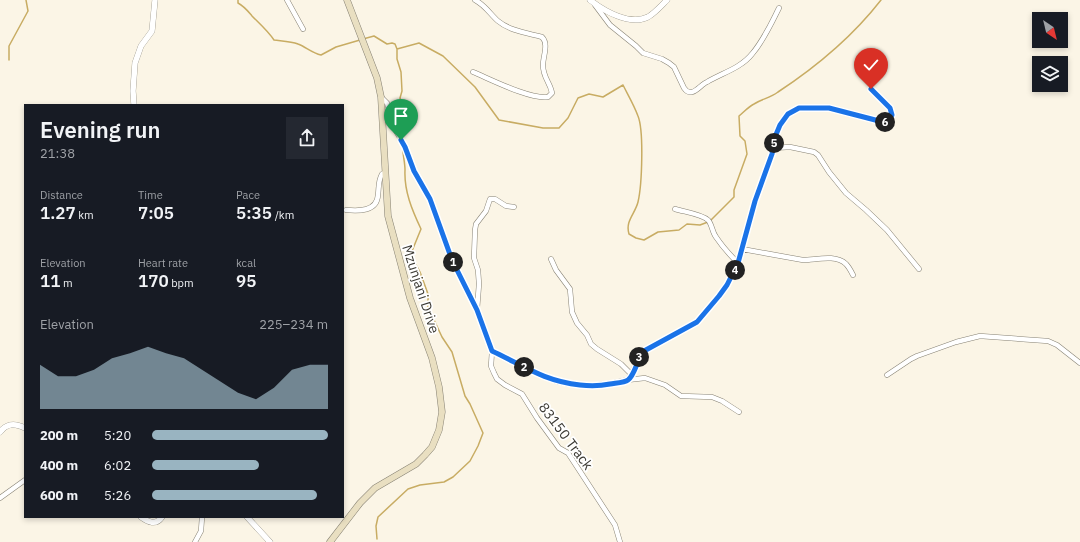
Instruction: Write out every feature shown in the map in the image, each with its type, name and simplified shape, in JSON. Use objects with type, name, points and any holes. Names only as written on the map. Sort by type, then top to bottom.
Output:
[{"type":"main road","name":"Mzunjani Drive","points":[[330,542],[360,504],[375,488],[411,467],[432,447],[439,430],[442,412],[439,387],[432,358],[410,298],[388,216],[381,97],[377,78],[347,0]]},
{"type":"street","points":[[134,104],[133,91],[135,62],[141,46],[151,34],[156,0]]},
{"type":"street","points":[[287,0],[303,29]]},
{"type":"street","points":[[473,72],[515,90],[541,98],[548,97],[552,92],[544,73],[543,55],[545,43],[543,38],[508,27],[475,0]]},
{"type":"street","points":[[591,1],[623,18],[639,20],[647,17],[666,0]]},
{"type":"street","points":[[591,1],[610,25],[643,53],[662,59],[674,67],[686,92],[690,93],[706,82],[738,66],[752,55],[765,36],[779,8]]},
{"type":"street","points":[[628,380],[644,351],[690,326],[702,316],[727,285],[738,263],[752,211],[774,148],[775,137],[780,125],[788,114],[796,109],[829,108],[883,122],[888,121],[892,115],[890,108],[871,89]]},
{"type":"street","name":"83150 Track","points":[[381,97],[386,103],[396,131],[403,142],[414,171],[430,199],[452,260],[477,310],[492,351],[492,366],[497,379],[522,394],[559,448],[568,453],[615,525],[620,542]]},
{"type":"street","points":[[774,148],[790,146],[818,154],[829,172],[842,188],[887,230],[919,270]]},
{"type":"street","points":[[346,210],[364,210],[375,204],[378,198],[379,179],[382,174],[385,173]]},
{"type":"street","points":[[477,310],[479,284],[478,270],[474,258],[476,224],[486,211],[490,199],[495,199],[506,206],[514,207]]},
{"type":"street","points":[[675,209],[689,214],[699,214],[709,221],[714,236],[738,263]]},
{"type":"street","points":[[742,249],[802,260],[822,258],[834,259],[845,263],[853,275]]},
{"type":"street","points":[[551,259],[556,270],[570,289],[572,312],[576,323],[587,335],[591,344],[621,364],[632,375]]},
{"type":"street","points":[[887,375],[917,356],[956,342],[980,336],[1048,341],[1057,345],[1080,363]]},
{"type":"street","points":[[492,351],[540,375],[563,383],[591,386],[606,385],[645,378],[665,385],[681,396],[712,397],[722,401],[739,412]]},
{"type":"street","points":[[0,432],[4,427],[12,424],[24,428]]},
{"type":"street","points":[[0,498],[24,481]]},
{"type":"street","points":[[142,518],[154,523],[158,522],[161,518]]},
{"type":"street","points":[[195,542],[202,531],[202,518]]},
{"type":"street","points":[[248,518],[270,542]]},
{"type":"waterway","points":[[9,60],[9,46],[28,11],[26,0]]},
{"type":"waterway","points":[[238,0],[238,3],[246,9],[274,40],[295,43],[321,55],[336,47],[360,40]]},
{"type":"waterway","points":[[711,220],[734,197],[734,190],[747,154],[745,141],[740,136],[739,116],[752,105],[775,94],[820,61],[846,38],[881,0]]},
{"type":"waterway","points":[[363,39],[374,36],[387,44],[395,44],[401,72],[402,91],[400,98],[404,114],[403,139]]},
{"type":"waterway","points":[[397,49],[419,43],[443,56],[475,87],[499,120],[543,128],[559,128],[568,118],[578,98],[589,94],[603,97],[623,85],[638,116],[642,145],[638,202],[629,221],[629,234],[644,240],[658,232],[679,230],[687,224],[700,225],[708,222]]},
{"type":"waterway","points":[[377,539],[376,526],[378,517],[408,489],[420,485],[444,482],[453,477],[470,461],[483,433],[465,396],[452,352],[442,337],[428,307],[428,294],[420,272],[414,261],[412,251],[421,229],[407,193],[403,145]]},
{"type":"route","points":[[401,140],[404,144],[414,171],[430,199],[452,260],[477,310],[492,351],[549,379],[563,383],[591,386],[606,385],[628,380],[632,375],[636,363],[644,351],[650,346],[697,322],[727,285],[735,272],[755,201],[772,154],[775,137],[784,118],[796,109],[823,107],[835,108],[883,122],[890,120],[892,115],[890,108],[871,89]]}]
